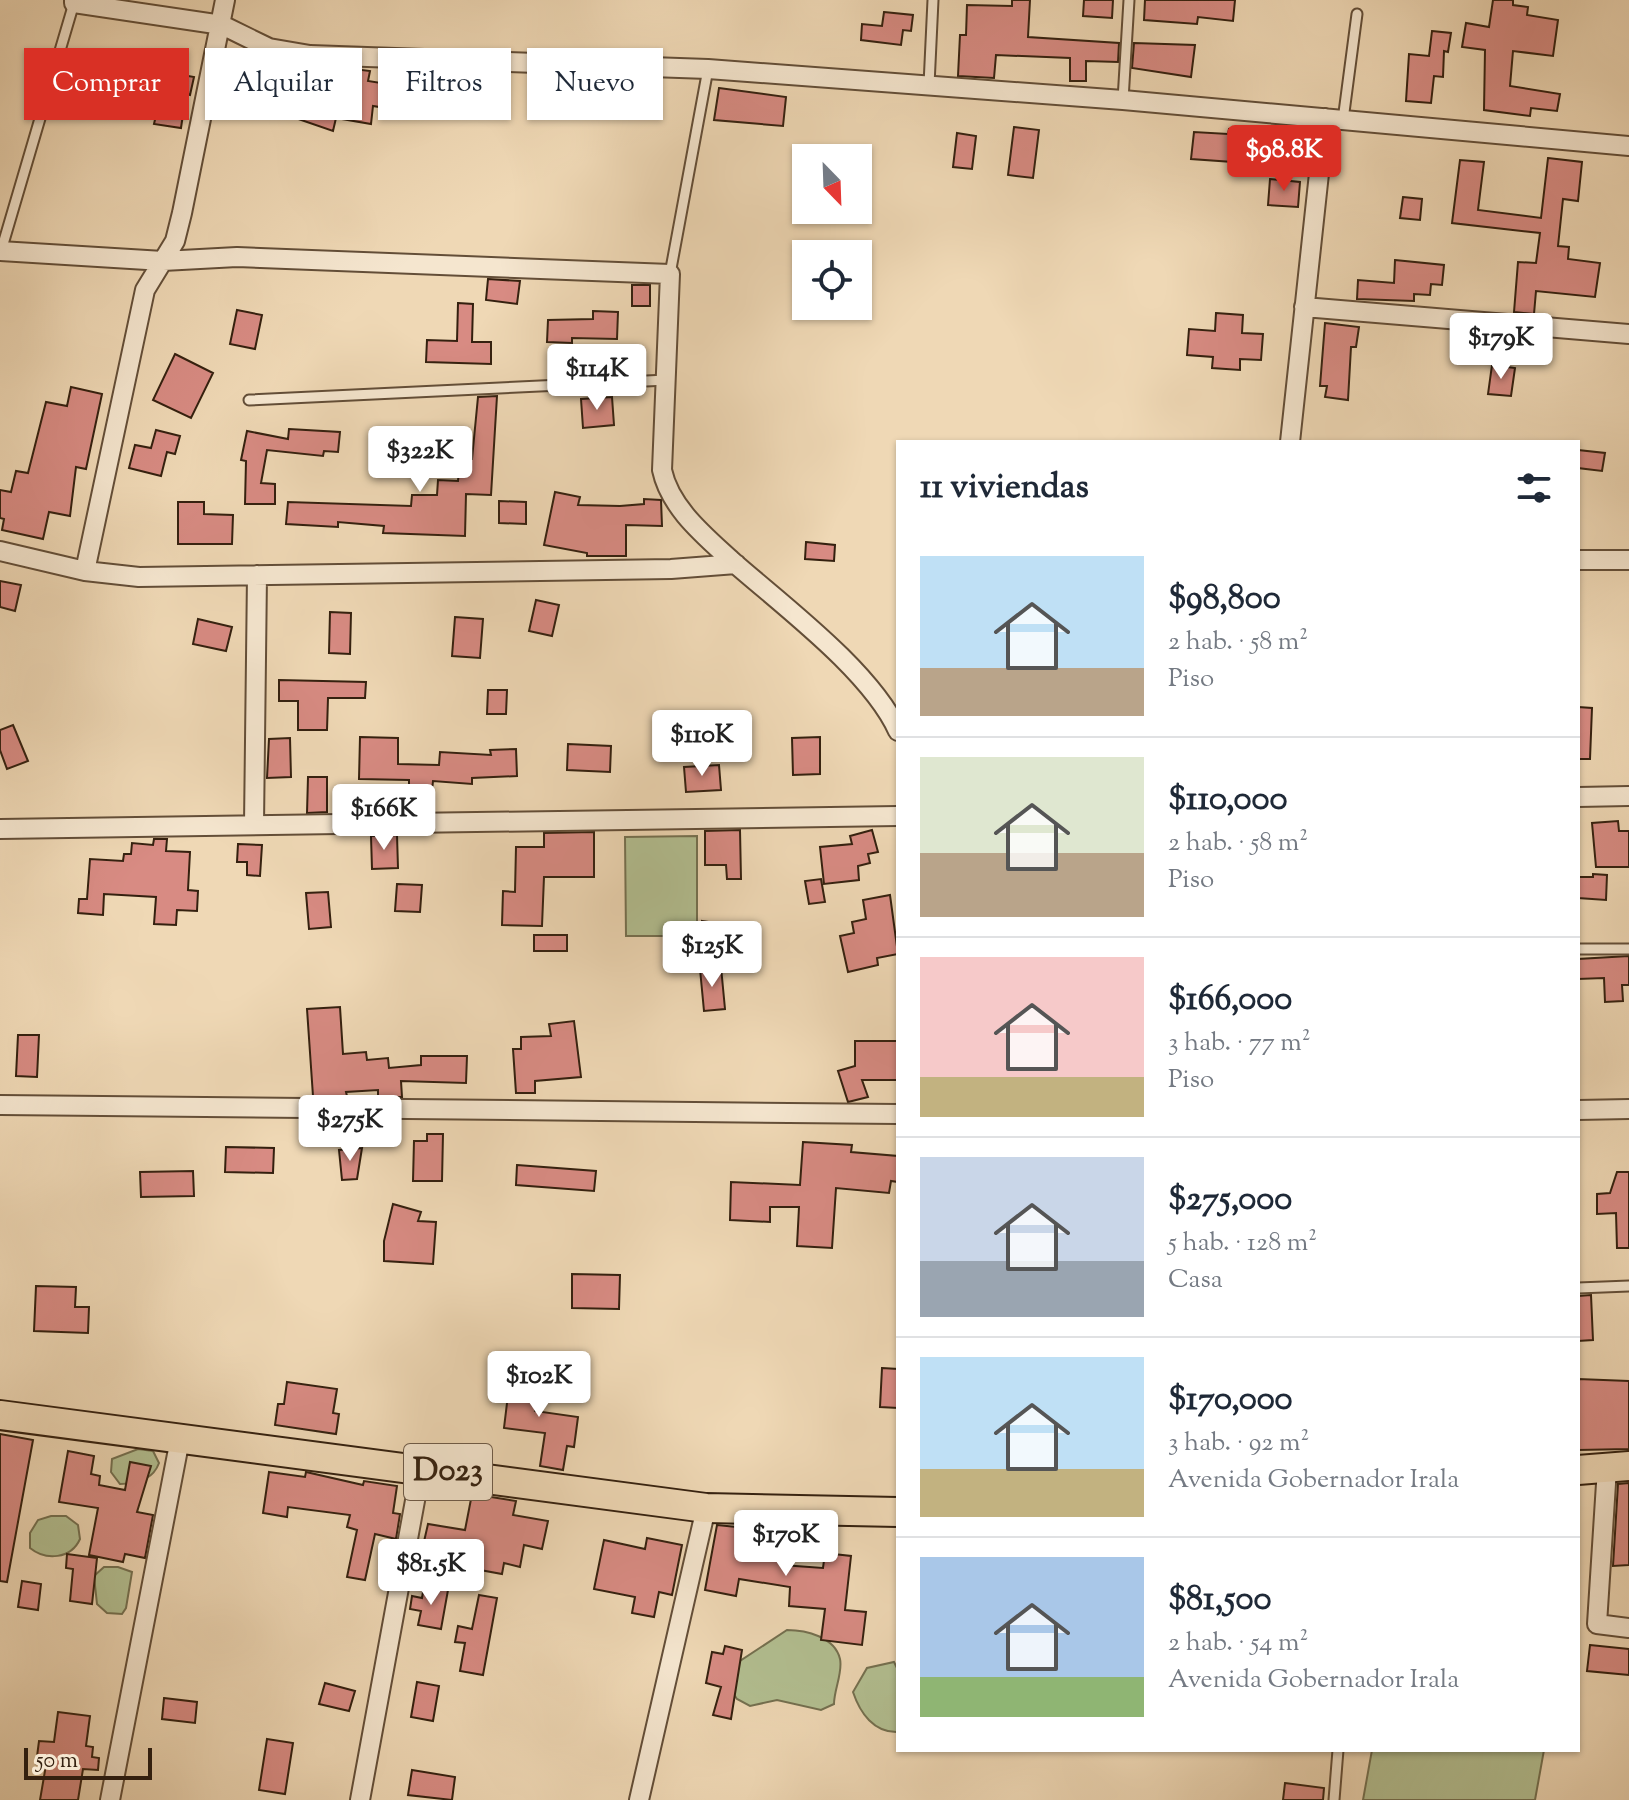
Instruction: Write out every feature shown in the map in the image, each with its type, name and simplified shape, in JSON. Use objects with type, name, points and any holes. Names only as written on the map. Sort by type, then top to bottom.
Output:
[{"type":"main road","name":"D023","points":[[0,1415],[421,1468],[706,1508],[896,1512]]},
{"type":"main road","points":[[1580,1470],[1618,1467]]},
{"type":"street","points":[[85,571],[145,290],[152,273],[163,261],[178,227],[225,0]]},
{"type":"street","points":[[74,2],[222,25],[269,48],[310,55],[708,69],[1123,100],[1629,146]]},
{"type":"street","points":[[1290,440],[1304,307],[1334,119]]},
{"type":"street","points":[[0,251],[163,261],[237,257],[670,274],[662,470],[665,483],[700,532],[869,687],[896,728]]},
{"type":"street","points":[[1304,307],[1629,334]]},
{"type":"street","points":[[0,551],[85,571],[139,577],[671,569],[736,564]]},
{"type":"street","points":[[1580,560],[1629,560]]},
{"type":"street","points":[[254,824],[257,575]]},
{"type":"street","points":[[1580,797],[1629,796]]},
{"type":"street","points":[[0,829],[896,816]]},
{"type":"street","points":[[0,1105],[896,1114]]},
{"type":"street","points":[[1580,1110],[1629,1109]]},
{"type":"street","points":[[110,1800],[180,1439]]},
{"type":"street","points":[[1618,1467],[1597,1624],[1629,1628]]},
{"type":"street","points":[[360,1800],[421,1468]]},
{"type":"street","points":[[639,1800],[706,1508]]},
{"type":"lane","points":[[929,85],[933,0]]},
{"type":"lane","points":[[1123,100],[1129,0]]},
{"type":"lane","points":[[0,251],[74,2]]},
{"type":"lane","points":[[1334,119],[1357,14]]},
{"type":"lane","points":[[670,274],[708,69]]},
{"type":"lane","points":[[249,400],[667,380]]},
{"type":"lane","points":[[1580,949],[1629,949]]},
{"type":"lane","points":[[1580,1288],[1629,1286]]},
{"type":"lane","points":[[1334,1800],[1338,1752]]},
{"type":"green space","points":[[697,836],[697,936],[626,936],[625,837]]},
{"type":"green space","points":[[138,1449],[153,1451],[159,1463],[156,1469],[143,1480],[120,1484],[111,1472],[112,1459]]},
{"type":"green space","points":[[66,1516],[78,1525],[80,1539],[76,1546],[58,1556],[43,1555],[30,1548],[30,1533],[38,1520]]},
{"type":"green space","points":[[104,1567],[118,1567],[132,1572],[126,1608],[122,1614],[107,1613],[97,1604],[94,1576]]},
{"type":"green space","points":[[787,1630],[819,1636],[837,1651],[840,1670],[834,1704],[821,1710],[777,1700],[750,1706],[737,1699],[729,1687],[740,1661]]},
{"type":"green space","points":[[894,1662],[896,1666],[896,1732],[882,1729],[869,1720],[853,1692],[867,1668]]},
{"type":"green space","points":[[1372,1752],[1544,1752],[1535,1800],[1363,1800]]},
{"type":"building","points":[[1012,0],[1030,0],[1028,37],[1119,43],[1118,62],[1086,61],[1086,81],[1070,81],[1070,58],[996,55],[994,78],[958,76],[960,35],[966,35],[967,5],[1012,6]]},
{"type":"building","points":[[1084,0],[1113,0],[1112,18],[1083,16]]},
{"type":"building","points":[[1145,0],[1235,0],[1233,21],[1198,17],[1197,24],[1144,20]]},
{"type":"building","points":[[1493,0],[1513,0],[1513,5],[1528,7],[1527,15],[1558,20],[1553,56],[1513,51],[1510,86],[1560,94],[1557,111],[1531,108],[1530,116],[1484,110],[1485,50],[1462,47],[1466,23],[1489,27]]},
{"type":"building","points":[[884,12],[913,15],[911,31],[903,30],[901,45],[861,40],[862,24],[882,26]]},
{"type":"building","points":[[1432,31],[1451,33],[1448,52],[1444,51],[1443,77],[1434,76],[1431,103],[1406,101],[1409,54],[1429,56]]},
{"type":"building","points":[[1134,43],[1195,45],[1191,77],[1132,68]]},
{"type":"building","points":[[362,70],[370,71],[368,81],[378,83],[378,107],[373,106],[371,124],[348,120],[362,120]]},
{"type":"building","points":[[189,76],[194,77],[189,95]]},
{"type":"building","points":[[719,88],[786,97],[783,126],[714,120]]},
{"type":"building","points":[[155,120],[182,120],[181,128],[154,124]]},
{"type":"building","points":[[301,120],[336,120],[333,131]]},
{"type":"building","points":[[1014,127],[1039,130],[1033,178],[1008,175]]},
{"type":"building","points":[[1229,129],[1265,133],[1266,129],[1280,131],[1277,165],[1191,159],[1194,132],[1228,134]]},
{"type":"building","points":[[957,133],[976,136],[972,169],[953,167]]},
{"type":"building","points":[[1548,158],[1582,162],[1578,201],[1563,199],[1558,246],[1569,247],[1568,259],[1600,263],[1595,297],[1536,291],[1534,314],[1514,312],[1518,262],[1536,263],[1540,233],[1452,223],[1460,160],[1484,162],[1478,210],[1541,218]]},
{"type":"building","points":[[1270,179],[1300,182],[1298,207],[1268,205]]},
{"type":"building","points":[[1403,197],[1422,199],[1420,220],[1400,218]]},
{"type":"building","points":[[1395,260],[1444,265],[1442,285],[1431,284],[1430,295],[1414,294],[1414,301],[1357,299],[1358,280],[1394,283]]},
{"type":"building","points":[[488,279],[520,281],[517,304],[486,300]]},
{"type":"building","points":[[632,285],[650,285],[650,306],[632,306]]},
{"type":"building","points":[[458,303],[473,304],[472,342],[491,342],[491,364],[426,362],[427,340],[457,341]]},
{"type":"building","points":[[237,310],[262,315],[255,349],[230,344]]},
{"type":"building","points":[[593,311],[618,312],[617,339],[572,338],[572,343],[547,342],[548,320],[593,319]]},
{"type":"building","points":[[1216,313],[1243,315],[1242,333],[1263,334],[1261,360],[1240,359],[1240,370],[1212,368],[1213,357],[1187,355],[1189,329],[1215,331]]},
{"type":"building","points":[[1325,323],[1359,327],[1356,347],[1351,347],[1348,400],[1325,397],[1327,386],[1320,386]]},
{"type":"building","points":[[175,354],[213,373],[191,418],[153,400]]},
{"type":"building","points":[[1492,365],[1515,368],[1511,396],[1488,394]]},
{"type":"building","points":[[71,387],[102,394],[86,469],[76,467],[70,516],[49,512],[43,539],[2,530],[4,519],[0,518],[0,490],[11,492],[16,471],[28,473],[46,402],[67,406]]},
{"type":"building","points":[[497,396],[491,495],[466,494],[465,536],[383,533],[384,526],[338,522],[338,527],[286,524],[288,502],[411,506],[412,495],[437,495],[438,480],[458,481],[460,458],[472,459],[478,397]]},
{"type":"building","points":[[612,397],[614,425],[583,428],[581,399]]},
{"type":"building","points":[[289,429],[340,432],[338,452],[324,451],[323,456],[267,450],[261,483],[275,484],[275,504],[245,504],[246,461],[241,460],[247,431],[288,439]]},
{"type":"building","points":[[156,430],[180,436],[175,454],[167,452],[161,476],[129,468],[135,445],[151,448]]},
{"type":"building","points":[[1580,450],[1605,453],[1602,471],[1580,468]]},
{"type":"building","points":[[555,492],[580,497],[578,505],[620,506],[644,504],[644,499],[661,500],[662,526],[626,525],[626,556],[587,556],[587,553],[544,545]]},
{"type":"building","points":[[499,501],[526,502],[526,524],[499,523]]},
{"type":"building","points":[[178,502],[204,502],[204,514],[233,515],[232,544],[178,544]]},
{"type":"building","points":[[806,542],[835,545],[834,561],[805,559]]},
{"type":"building","points":[[0,581],[21,585],[15,611],[0,607]]},
{"type":"building","points":[[536,600],[559,605],[552,636],[529,631]]},
{"type":"building","points":[[330,612],[351,613],[350,654],[329,653]]},
{"type":"building","points":[[455,617],[483,619],[480,658],[452,656]]},
{"type":"building","points":[[198,619],[232,627],[226,651],[193,644]]},
{"type":"building","points":[[279,680],[366,682],[365,698],[328,698],[327,730],[298,730],[298,701],[279,701]]},
{"type":"building","points":[[488,690],[507,690],[506,714],[487,714]]},
{"type":"building","points":[[1580,707],[1592,708],[1590,759],[1580,759]]},
{"type":"building","points":[[13,725],[28,761],[7,769],[0,750],[0,730]]},
{"type":"building","points":[[360,737],[398,738],[398,764],[439,765],[440,752],[491,755],[490,750],[516,749],[517,776],[472,778],[472,784],[433,781],[432,791],[409,790],[409,780],[359,779]]},
{"type":"building","points":[[820,737],[820,774],[793,775],[792,738]]},
{"type":"building","points":[[290,738],[291,777],[267,778],[269,739]]},
{"type":"building","points":[[568,744],[611,746],[610,772],[567,770]]},
{"type":"building","points":[[719,765],[721,790],[686,792],[684,767]]},
{"type":"building","points":[[308,777],[327,777],[327,812],[307,813]]},
{"type":"building","points":[[1618,821],[1619,831],[1629,831],[1629,867],[1596,867],[1592,823]]},
{"type":"building","points":[[740,830],[741,879],[727,879],[726,865],[705,865],[705,831]]},
{"type":"building","points":[[872,830],[878,852],[868,854],[870,863],[858,866],[859,880],[824,884],[820,847],[852,844],[850,836]]},
{"type":"building","points":[[594,832],[594,877],[544,877],[542,926],[502,925],[503,891],[515,892],[516,847],[544,847],[544,833]]},
{"type":"building","points":[[397,835],[398,868],[372,869],[371,836]]},
{"type":"building","points":[[154,839],[167,839],[166,851],[190,852],[188,890],[198,891],[197,911],[177,910],[176,925],[154,924],[156,897],[104,894],[103,915],[78,913],[79,899],[87,899],[90,859],[123,861],[124,854],[131,854],[132,843],[153,845]]},
{"type":"building","points":[[238,844],[262,845],[260,876],[247,875],[247,862],[237,862]]},
{"type":"building","points":[[1593,874],[1607,875],[1606,900],[1580,898],[1580,877],[1593,877]]},
{"type":"building","points":[[821,879],[825,902],[809,904],[805,881]]},
{"type":"building","points":[[397,884],[422,885],[420,912],[395,911]]},
{"type":"building","points":[[328,892],[331,927],[309,929],[306,893]]},
{"type":"building","points":[[890,895],[896,954],[877,958],[878,965],[848,972],[840,936],[854,933],[852,922],[866,919],[863,900]]},
{"type":"building","points":[[702,921],[716,923],[714,946],[700,945]]},
{"type":"building","points":[[534,935],[567,935],[567,951],[534,951]]},
{"type":"building","points":[[1629,956],[1629,985],[1622,985],[1623,1001],[1605,1002],[1604,978],[1580,979],[1580,959]]},
{"type":"building","points":[[721,967],[725,1009],[704,1011],[700,969]]},
{"type":"building","points":[[340,1007],[343,1054],[366,1052],[367,1060],[388,1058],[389,1068],[421,1065],[421,1056],[467,1056],[466,1083],[401,1081],[402,1097],[378,1097],[378,1090],[346,1092],[347,1096],[313,1096],[307,1009]]},
{"type":"building","points":[[574,1021],[581,1077],[535,1081],[535,1093],[516,1093],[513,1049],[521,1049],[521,1037],[551,1036],[549,1024]]},
{"type":"building","points":[[18,1035],[39,1035],[37,1077],[16,1076]]},
{"type":"building","points":[[855,1041],[896,1041],[896,1080],[862,1080],[868,1097],[848,1102],[838,1071],[855,1066]]},
{"type":"building","points":[[427,1134],[443,1134],[442,1181],[413,1181],[414,1141],[427,1141]]},
{"type":"building","points":[[803,1142],[852,1145],[851,1152],[896,1156],[896,1182],[891,1181],[889,1193],[836,1188],[832,1248],[797,1246],[799,1207],[770,1207],[770,1222],[730,1220],[731,1182],[800,1185]]},
{"type":"building","points":[[226,1147],[274,1148],[273,1173],[225,1172]]},
{"type":"building","points":[[362,1148],[357,1179],[342,1180],[339,1150]]},
{"type":"building","points":[[517,1165],[596,1171],[594,1191],[516,1185]]},
{"type":"building","points":[[193,1171],[194,1196],[141,1197],[140,1172]]},
{"type":"building","points":[[1617,1172],[1629,1172],[1629,1248],[1617,1248],[1616,1213],[1597,1214],[1597,1194],[1610,1193]]},
{"type":"building","points":[[393,1204],[421,1212],[418,1221],[436,1222],[433,1264],[384,1261],[384,1241]]},
{"type":"building","points":[[572,1274],[620,1275],[619,1309],[572,1308]]},
{"type":"building","points":[[36,1286],[76,1287],[75,1307],[89,1307],[88,1333],[34,1331]]},
{"type":"building","points":[[1591,1295],[1593,1340],[1580,1341],[1580,1296]]},
{"type":"building","points":[[882,1368],[896,1369],[896,1408],[880,1407]]},
{"type":"building","points":[[511,1370],[540,1374],[535,1411],[578,1417],[574,1447],[567,1446],[563,1470],[540,1466],[545,1433],[504,1428]]},
{"type":"building","points":[[1580,1379],[1629,1381],[1629,1449],[1580,1450]]},
{"type":"building","points":[[287,1382],[337,1389],[333,1413],[339,1414],[336,1434],[275,1425],[278,1404],[284,1404]]},
{"type":"building","points":[[0,1434],[33,1440],[7,1582],[0,1581]]},
{"type":"building","points":[[68,1451],[94,1456],[91,1474],[100,1476],[99,1485],[125,1490],[130,1462],[151,1466],[137,1512],[153,1515],[145,1558],[125,1554],[123,1562],[89,1555],[98,1508],[59,1502]]},
{"type":"building","points":[[269,1472],[305,1477],[306,1472],[363,1485],[364,1481],[397,1486],[393,1513],[400,1514],[396,1539],[375,1534],[365,1580],[347,1577],[357,1530],[347,1527],[350,1515],[288,1507],[287,1517],[263,1513]]},
{"type":"building","points":[[1629,1483],[1629,1565],[1613,1566],[1618,1484]]},
{"type":"building","points":[[472,1494],[516,1501],[513,1515],[548,1521],[542,1549],[524,1545],[520,1567],[504,1563],[502,1574],[420,1559],[428,1524],[465,1530]]},
{"type":"building","points":[[717,1525],[785,1532],[782,1565],[823,1568],[825,1553],[851,1556],[845,1610],[866,1612],[862,1645],[821,1640],[825,1609],[789,1606],[790,1587],[739,1579],[736,1596],[705,1590]]},
{"type":"building","points":[[647,1538],[682,1545],[672,1595],[659,1592],[654,1617],[632,1613],[635,1597],[594,1589],[604,1540],[645,1549]]},
{"type":"building","points":[[67,1554],[97,1558],[92,1604],[70,1601],[73,1569],[66,1568]]},
{"type":"building","points":[[22,1581],[41,1584],[38,1610],[18,1607]]},
{"type":"building","points":[[424,1586],[448,1590],[441,1629],[418,1625],[421,1611],[410,1609],[412,1596],[422,1598]]},
{"type":"building","points":[[479,1595],[497,1598],[483,1675],[460,1671],[465,1643],[455,1642],[458,1626],[472,1629]]},
{"type":"building","points":[[1590,1645],[1629,1649],[1629,1675],[1587,1671]]},
{"type":"building","points":[[725,1646],[742,1650],[731,1719],[713,1715],[721,1687],[706,1683],[712,1652],[723,1654]]},
{"type":"building","points":[[417,1682],[439,1686],[433,1721],[411,1717]]},
{"type":"building","points":[[325,1683],[355,1691],[349,1711],[319,1704]]},
{"type":"building","points":[[164,1698],[197,1702],[195,1723],[162,1719]]},
{"type":"building","points":[[58,1712],[90,1716],[86,1746],[93,1747],[92,1757],[99,1758],[98,1770],[83,1769],[78,1800],[40,1800],[46,1765],[36,1764],[39,1741],[54,1742]]},
{"type":"building","points":[[267,1739],[293,1743],[285,1794],[259,1790]]},
{"type":"building","points":[[412,1770],[455,1777],[452,1800],[408,1795]]},
{"type":"building","points":[[1285,1783],[1324,1788],[1323,1800],[1283,1800]]}]
